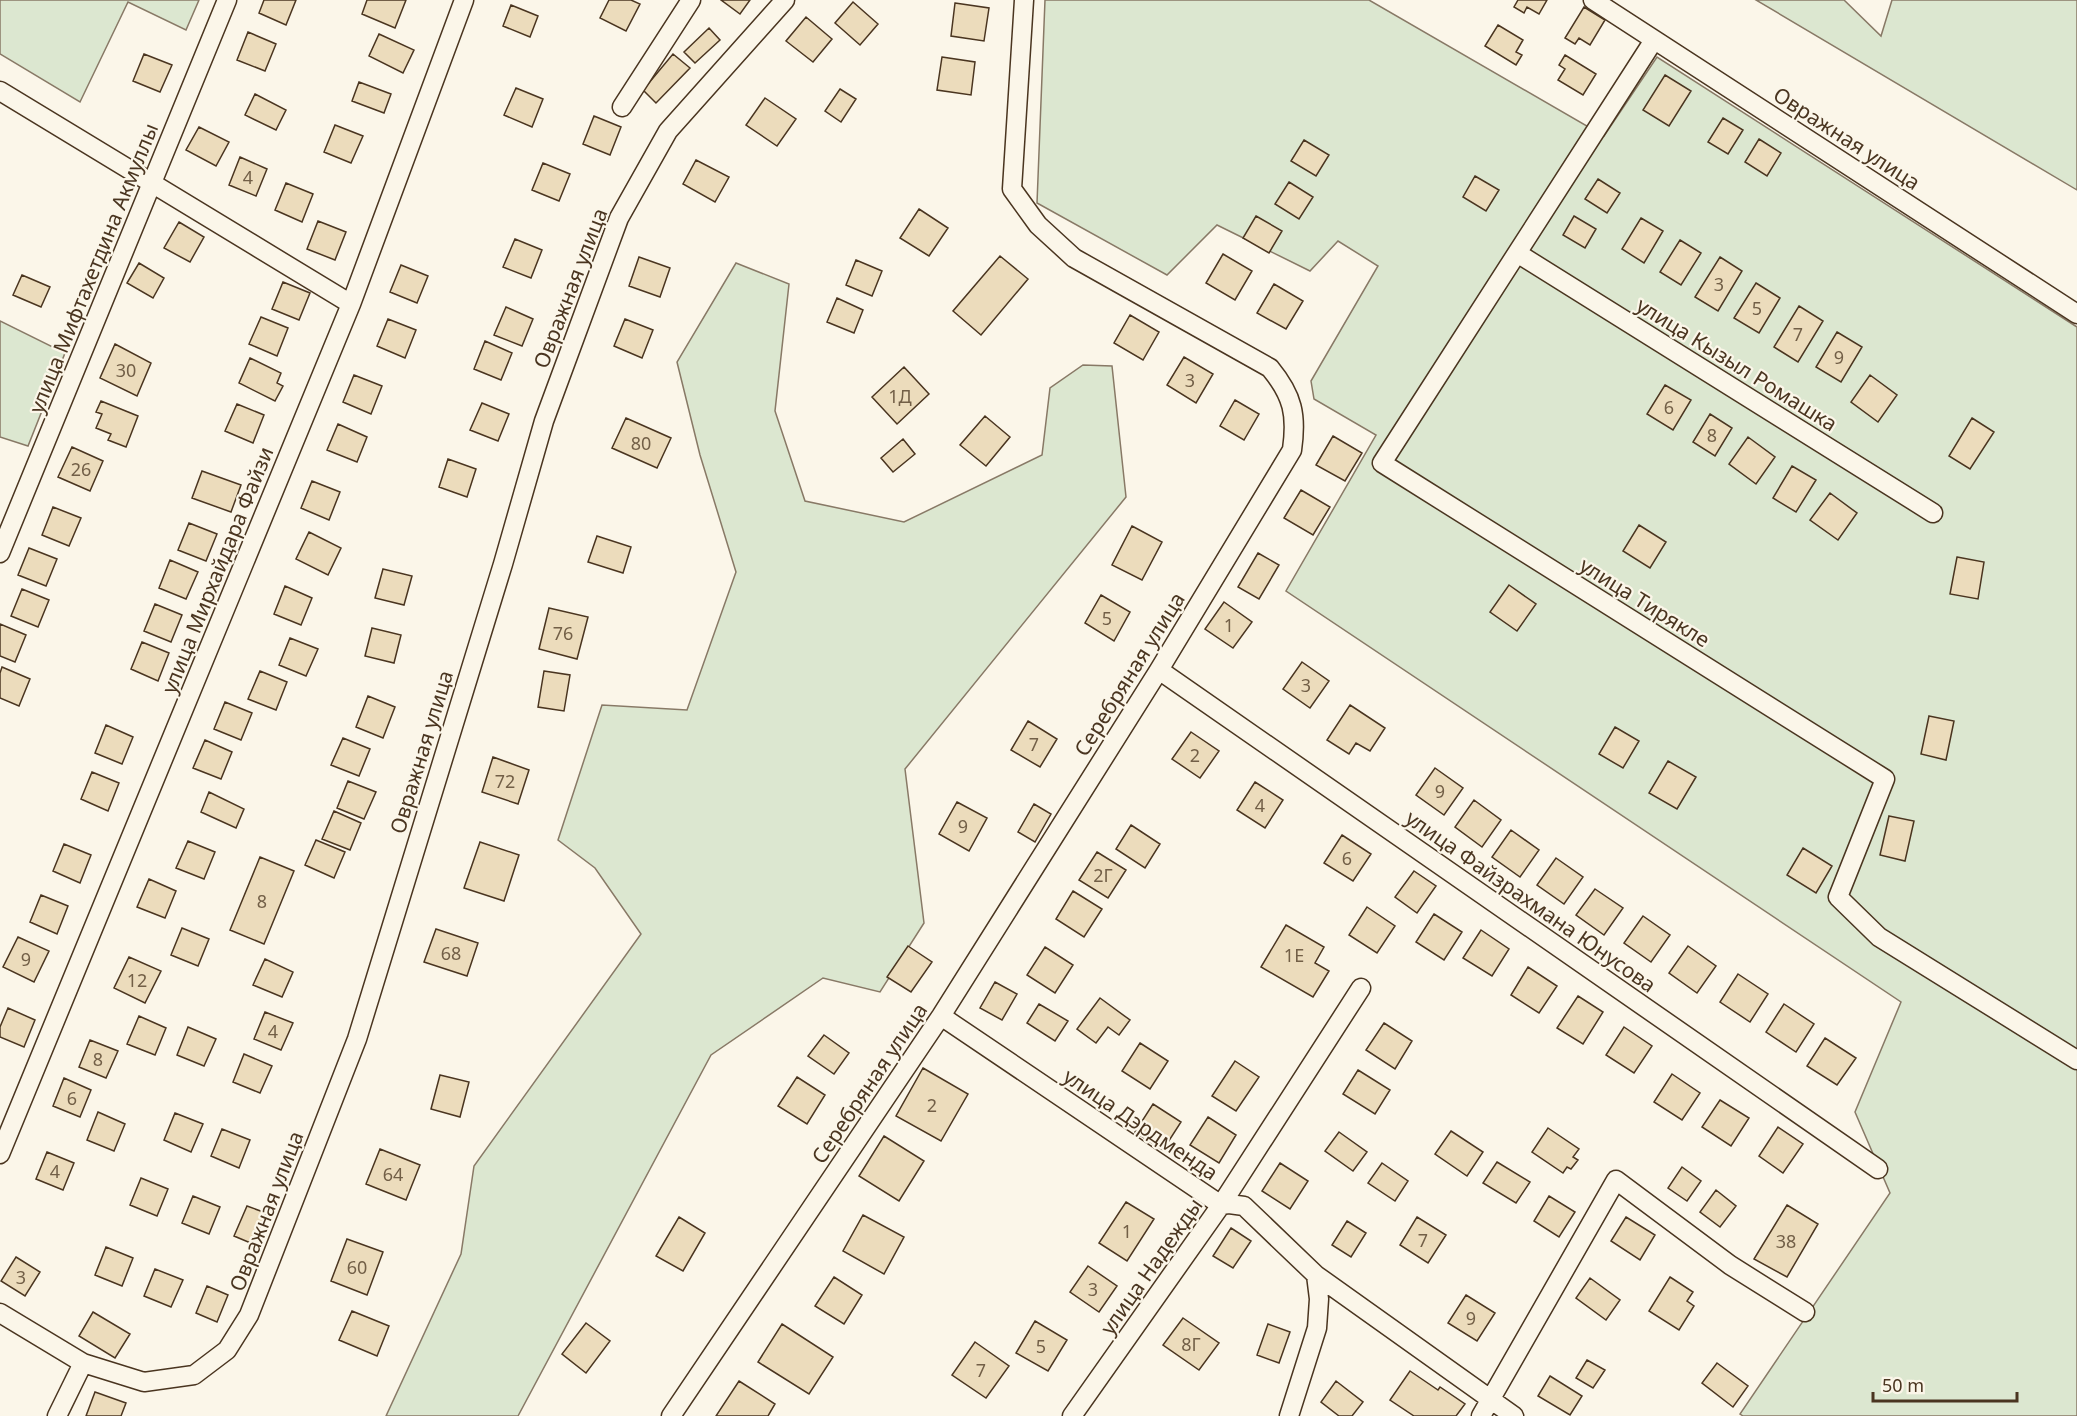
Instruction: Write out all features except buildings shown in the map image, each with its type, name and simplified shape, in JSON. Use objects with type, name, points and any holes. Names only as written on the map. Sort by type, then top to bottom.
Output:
[{"type":"street","name":"улица Мифтахетдина Акмуллы","points":[[0,553],[228,0]]},
{"type":"street","name":"улица Мирхайдара Файзи","points":[[0,1154],[351,304],[464,0]]},
{"type":"street","points":[[622,107],[691,0]]},
{"type":"street","name":"Овражная улица","points":[[0,1313],[83,1363],[144,1382],[195,1375],[227,1350],[249,1315],[357,1039],[544,421],[619,218],[668,131],[785,0]]},
{"type":"street","name":"Серебряная улица","points":[[671,1416],[942,1016],[1292,450],[1295,427],[1292,406],[1284,385],[1270,368],[1074,258],[1038,225],[1012,189],[1024,0]]},
{"type":"street","name":"Овражная улица","points":[[1593,0],[2077,314]]},
{"type":"street","points":[[1517,253],[1654,40]]},
{"type":"street","points":[[0,91],[351,304]]},
{"type":"street","name":"улица Тирякле","points":[[1517,253],[1382,463],[1885,779],[1838,897],[1879,937],[2077,1060]]},
{"type":"street","name":"улица Кызыл Ромашка","points":[[1517,253],[1934,513]]},
{"type":"street","name":"улица Файзрахмана Юнусова","points":[[1158,670],[1878,1169]]},
{"type":"street","name":"улица Надежды","points":[[1072,1416],[1221,1205],[1361,988]]},
{"type":"street","name":"улица Дэрдменда","points":[[942,1016],[1221,1205],[1229,1203],[1244,1206],[1316,1275],[1514,1416]]},
{"type":"street","points":[[1481,1416],[1616,1180],[1730,1265],[1805,1312]]},
{"type":"street","points":[[1289,1416],[1317,1328],[1316,1275]]},
{"type":"street","points":[[57,1416],[83,1363]]},
{"type":"green space","points":[[0,0],[199,0],[186,30],[128,2],[80,102],[0,54]]},
{"type":"green space","points":[[1045,0],[1369,0],[1604,136],[1657,57],[2077,327],[2077,1416],[1743,1416],[1740,1414],[1890,1193],[1855,1112],[1901,1002],[1286,591],[1376,435],[1314,399],[1311,381],[1378,266],[1338,241],[1310,271],[1217,225],[1167,275],[1037,203]]},
{"type":"green space","points":[[1756,0],[1844,0],[1881,36],[1892,0],[2077,0],[2077,190]]},
{"type":"green space","points":[[736,263],[789,284],[775,411],[805,501],[904,522],[1042,455],[1050,388],[1083,365],[1112,366],[1126,497],[905,769],[924,923],[880,992],[823,978],[711,1055],[518,1416],[386,1416],[461,1254],[474,1166],[641,934],[595,868],[558,840],[602,705],[687,710],[736,572],[700,455],[677,362]]},
{"type":"green space","points":[[0,321],[65,353],[28,446],[0,437]]}]
